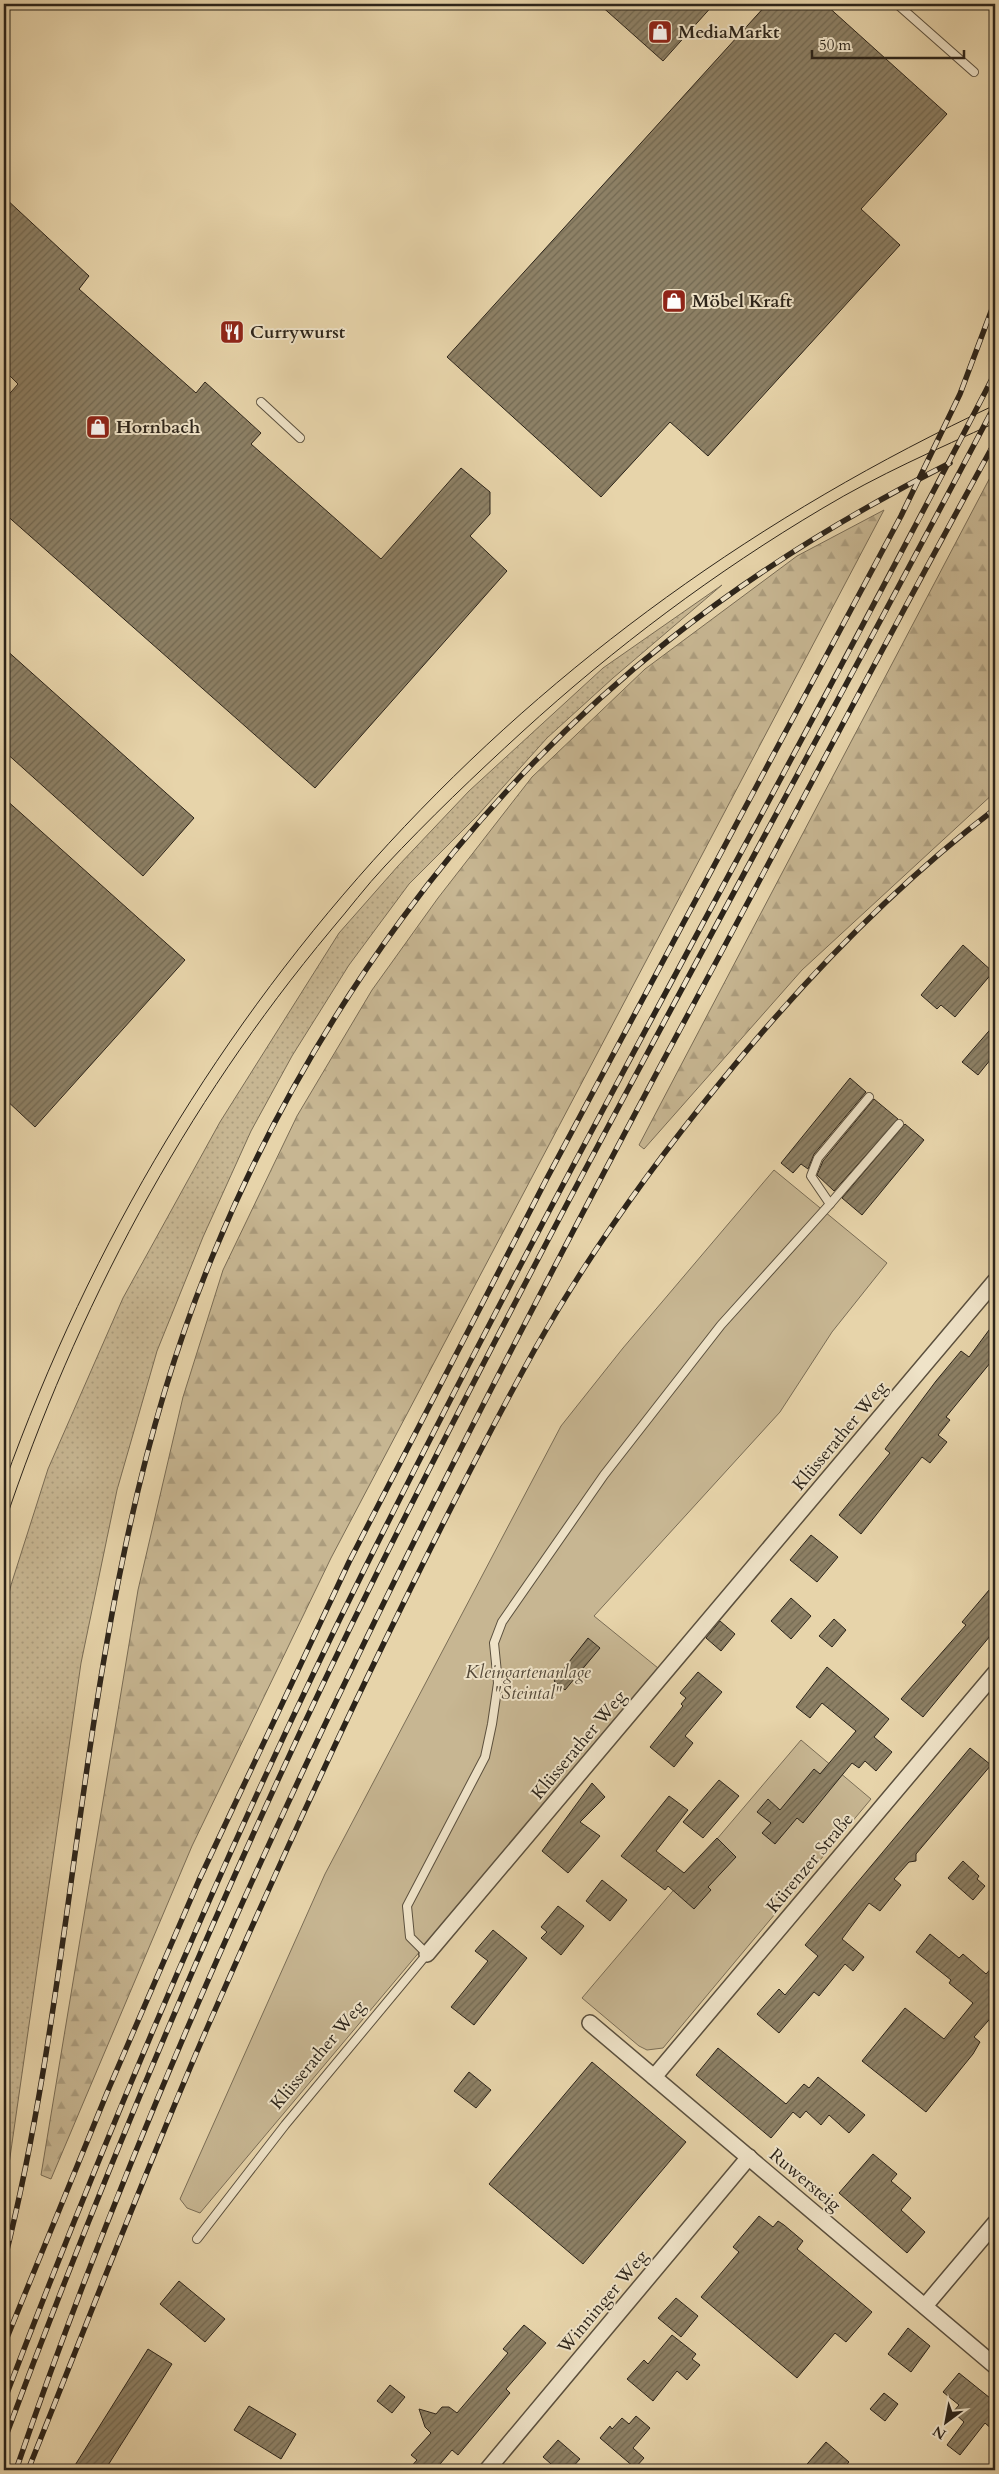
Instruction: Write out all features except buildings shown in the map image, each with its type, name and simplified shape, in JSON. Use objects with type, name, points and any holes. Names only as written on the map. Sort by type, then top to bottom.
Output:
[{"type":"street","name":"Klüsserather Weg","points":[[427,1954],[995,1281]]},
{"type":"street","name":"Kürenzer Straße","points":[[654,2077],[995,1673]]},
{"type":"street","name":"Ruwersteig","points":[[590,2024],[995,2366]]},
{"type":"street","name":"Winninger Weg","points":[[487,2470],[749,2157]]},
{"type":"street","points":[[924,2306],[995,2223]]},
{"type":"lane","points":[[897,4],[974,72]]},
{"type":"lane","points":[[261,402],[300,438]]},
{"type":"lane","points":[[830,1204],[810,1176],[818,1158],[869,1098]]},
{"type":"lane","points":[[427,1954],[410,1937],[407,1906],[484,1757],[492,1724],[498,1683],[494,1644],[502,1622],[604,1475],[720,1325],[830,1204],[899,1124]]},
{"type":"lane","name":"Klüsserather Weg","points":[[197,2239],[285,2125],[427,1954]]},
{"type":"green space","points":[[995,468],[995,792],[802,970],[644,1149],[639,1145]]},
{"type":"green space","points":[[884,510],[331,1558],[192,1846],[51,2179],[41,2175],[138,1590],[183,1397],[223,1270],[297,1116],[372,990],[438,898],[532,777],[645,669],[797,556]]},
{"type":"green space","points":[[722,585],[613,678],[547,738],[477,816],[409,884],[349,965],[292,1056],[251,1131],[203,1237],[157,1351],[117,1490],[81,1663],[4,2199],[4,1614],[11,1585],[48,1469],[123,1298],[220,1122],[339,933],[398,866],[469,791],[603,668]]},
{"type":"green space","name":"Kleingartenanlage \"Steintal\"","points":[[774,1170],[887,1263],[832,1332],[780,1412],[594,1616],[658,1668],[200,2213],[187,2208],[180,2199],[325,1874],[561,1426],[623,1348]]},
{"type":"green space","points":[[801,1740],[871,1799],[663,2048],[647,2050],[639,2046],[582,1998]]},
{"type":"tram line","points":[[4,1484],[78,1306],[167,1140],[271,985],[389,843],[521,714],[666,597],[825,494],[995,405]]},
{"type":"tram line","points":[[4,1525],[33,1445],[65,1366],[100,1288],[139,1212],[182,1139],[228,1067],[278,997],[378,874],[435,814],[522,732],[593,670],[667,612],[743,558],[844,496],[908,463],[995,423]]},
{"type":"railway","points":[[4,2345],[109,2088],[199,1880],[349,1562],[546,1180],[901,516],[960,394],[995,301]]},
{"type":"railway","points":[[4,2401],[87,2190],[174,1980],[315,1670],[441,1417],[519,1268],[838,672],[995,373]]},
{"type":"railway","points":[[4,2441],[133,2111],[226,1894],[325,1679],[451,1426],[527,1279],[995,405]]},
{"type":"railway","points":[[16,2470],[82,2288],[154,2107],[230,1929],[311,1753],[396,1578],[572,1233],[995,442]]},
{"type":"railway","points":[[4,2262],[24,2176],[40,2089],[91,1738],[130,1524],[149,1446],[184,1330],[213,1255],[252,1167],[297,1082],[347,999],[402,919],[462,842],[527,770],[596,702],[669,640],[736,590],[805,544],[877,502],[950,463]]},
{"type":"railway","points":[[28,2470],[184,2081],[286,1852],[427,1555],[491,1431],[555,1314],[621,1212],[669,1147],[750,1046],[815,973],[884,904],[957,839],[995,809]]},
{"type":"place","name":"MediaMarkt","points":[[660,32]]},
{"type":"place","name":"Möbel Kraft","points":[[674,301]]},
{"type":"place","name":"Currywurst","points":[[232,332]]},
{"type":"place","name":"Hornbach","points":[[98,427]]}]
